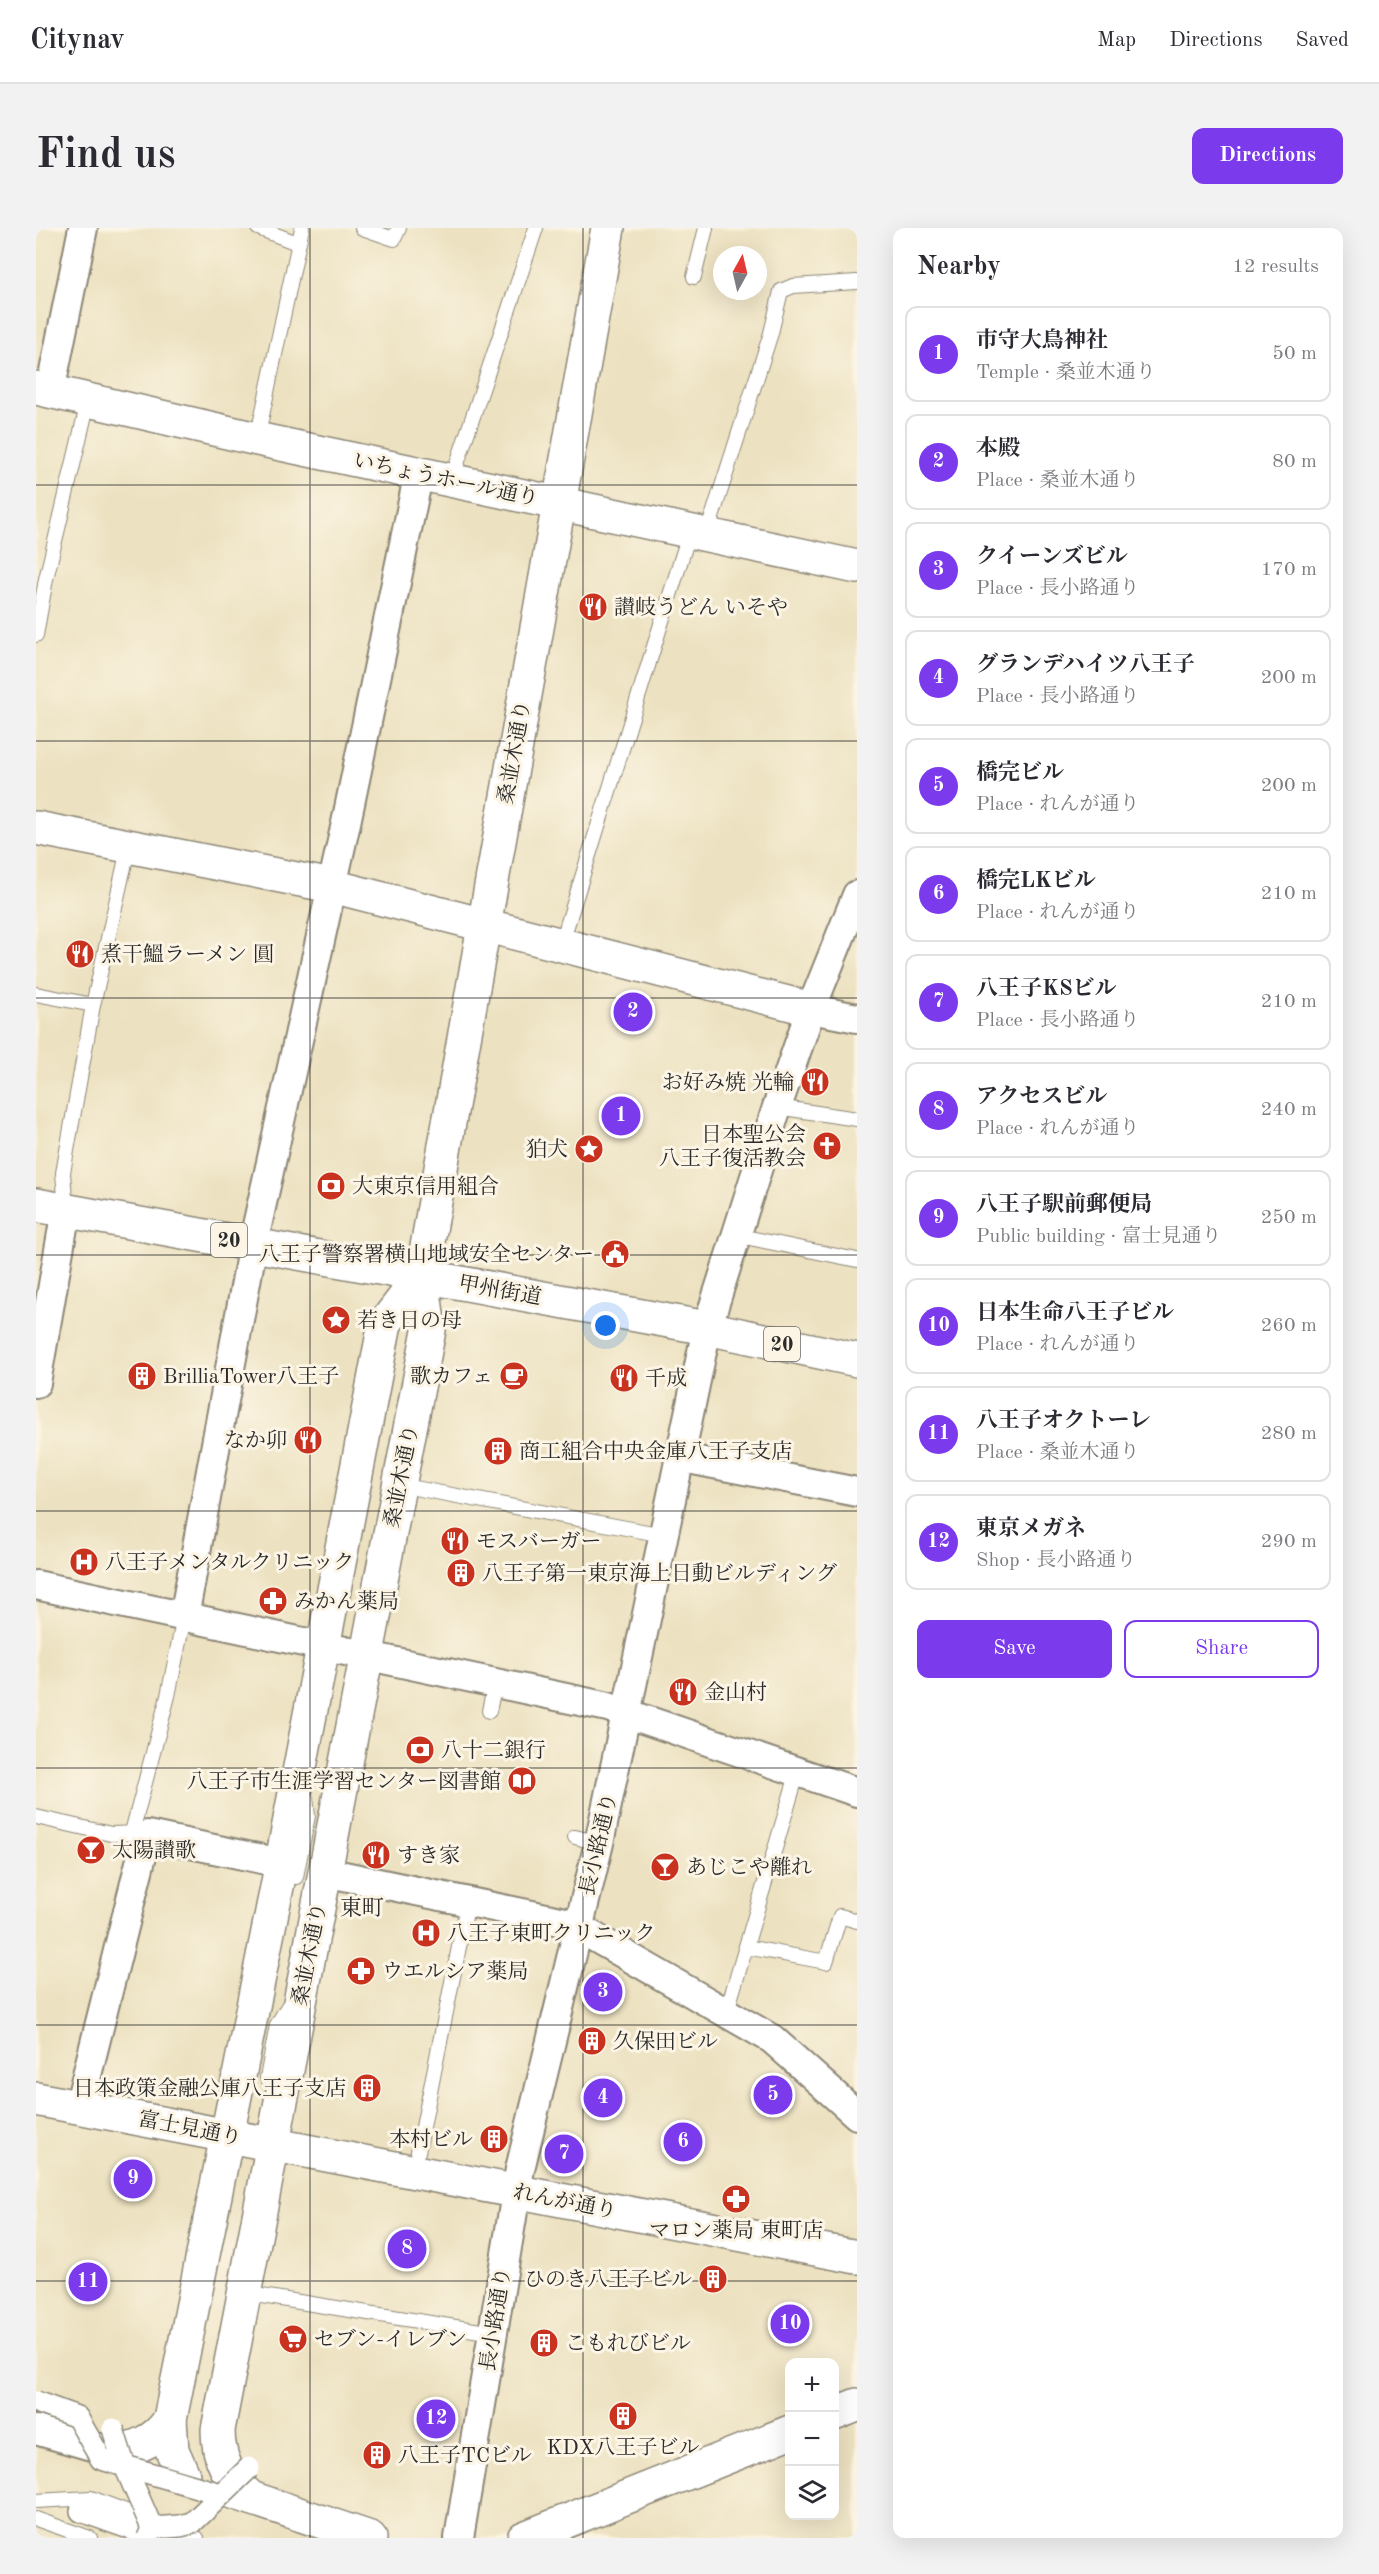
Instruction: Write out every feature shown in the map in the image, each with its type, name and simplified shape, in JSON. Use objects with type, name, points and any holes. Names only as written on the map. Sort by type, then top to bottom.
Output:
[{"type":"main road","name":"桑並木通り","points":[[178,2479],[172,2450],[170,2420],[227,2135],[301,1871],[366,1656],[429,1330],[422,1275],[608,228]]},
{"type":"main road","name":"いちょうホール通り","points":[[43,390],[257,439],[452,479],[558,504],[699,531],[857,567]]},
{"type":"main road","points":[[36,828],[332,886],[811,1009]]},
{"type":"main road","name":"甲州街道","points":[[51,1207],[707,1328],[857,1359]]},
{"type":"main road","name":"桑並木通り","points":[[370,2538],[240,2487],[226,2472],[218,2443],[243,2293],[304,1982],[301,1757],[385,1323],[422,1275]]},
{"type":"main road","name":"富士見通り","points":[[36,2099],[273,2144]]},
{"type":"main road","name":"れんが通り","points":[[273,2144],[416,2161],[516,2191],[857,2257]]},
{"type":"main road","points":[[839,2412],[857,2405]]},
{"type":"main road","points":[[115,2448],[139,2447],[162,2432],[170,2420]]},
{"type":"main road","points":[[524,2538],[785,2434]]},
{"type":"main road","points":[[115,2448],[178,2479],[240,2487]]},
{"type":"street","points":[[43,390],[83,228]]},
{"type":"street","points":[[184,1617],[253,1244],[332,886],[419,472]]},
{"type":"street","name":"長小路通り","points":[[459,2538],[516,2191],[579,1929],[587,1840],[627,1712],[678,1456],[707,1328],[777,1107],[811,1009],[857,895]]},
{"type":"street","points":[[811,1009],[857,1018]]},
{"type":"street","points":[[36,1383],[51,1207]]},
{"type":"street","points":[[678,1456],[857,1492]]},
{"type":"street","points":[[36,1585],[627,1712],[857,1792]]},
{"type":"street","points":[[79,2107],[139,1833],[301,1871],[570,1923],[772,2039],[857,2115]]},
{"type":"street","points":[[36,2402],[77,2417],[101,2459],[115,2448]]},
{"type":"street","points":[[36,2430],[115,2448]]},
{"type":"street","points":[[115,2448],[138,2495],[152,2535]]},
{"type":"street","points":[[138,2495],[140,2481],[178,2479],[205,2498],[202,2514]]},
{"type":"street","points":[[81,2511],[152,2535],[192,2523],[240,2487]]},
{"type":"lane","points":[[258,228],[297,243]]},
{"type":"lane","points":[[257,439],[302,228]]},
{"type":"lane","points":[[362,228],[394,239],[399,228]]},
{"type":"lane","points":[[452,479],[536,228]]},
{"type":"lane","points":[[694,277],[706,228]]},
{"type":"lane","points":[[561,945],[699,531],[771,333],[781,291],[793,286],[857,282]]},
{"type":"lane","points":[[36,635],[46,579],[88,402]]},
{"type":"lane","points":[[51,1207],[63,1173],[93,1005],[129,845]]},
{"type":"lane","points":[[36,994],[93,1005]]},
{"type":"lane","points":[[777,1107],[857,1119]]},
{"type":"lane","points":[[735,1235],[857,1260]]},
{"type":"lane","points":[[399,1485],[663,1535]]},
{"type":"lane","points":[[36,1817],[111,1834],[139,1833],[184,1617]]},
{"type":"lane","points":[[489,1711],[495,1683]]},
{"type":"lane","points":[[726,2014],[798,1771]]},
{"type":"lane","points":[[416,2161],[468,1902]]},
{"type":"lane","points":[[746,1947],[826,1962],[840,1916],[857,1921]]},
{"type":"lane","points":[[267,2078],[277,2025],[304,1982]]},
{"type":"lane","points":[[243,2293],[493,2333]]},
{"type":"lane","points":[[36,2501],[91,2498],[197,2538]]},
{"type":"lane","points":[[36,2519],[90,2538]]},
{"type":"place","name":"讃岐うどん いそや","points":[[593,607]]},
{"type":"place","name":"煮干鰮ラーメン 圓","points":[[80,954]]},
{"type":"place","name":"本殿","points":[[633,1012]]},
{"type":"place","name":"お好み焼 光輪","points":[[815,1082]]},
{"type":"place","name":"市守大鳥神社","points":[[621,1116]]},
{"type":"place","name":"日本聖公会 八王子復活教会","points":[[827,1146]]},
{"type":"place","name":"狛犬","points":[[589,1149]]},
{"type":"place","name":"大東京信用組合","points":[[331,1186]]},
{"type":"place","name":"八王子警察署横山地域安全センター","points":[[615,1254]]},
{"type":"place","name":"若き日の母","points":[[336,1320]]},
{"type":"place","name":"BrilliaTower八王子","points":[[142,1376]]},
{"type":"place","name":"歌カフェ","points":[[514,1376]]},
{"type":"place","name":"千成","points":[[624,1378]]},
{"type":"place","name":"なか卯","points":[[308,1440]]},
{"type":"place","name":"商工組合中央金庫八王子支店","points":[[498,1451]]},
{"type":"place","name":"モスバーガー","points":[[455,1541]]},
{"type":"place","name":"八王子メンタルクリニック","points":[[84,1562]]},
{"type":"place","name":"八王子第一東京海上日動ビルディング","points":[[461,1573]]},
{"type":"place","name":"みかん薬局","points":[[273,1601]]},
{"type":"place","name":"金山村","points":[[683,1692]]},
{"type":"place","name":"八十二銀行","points":[[420,1750]]},
{"type":"place","name":"八王子市生涯学習センター図書館","points":[[522,1781]]},
{"type":"place","name":"太陽讃歌","points":[[91,1850]]},
{"type":"place","name":"すき家","points":[[376,1855]]},
{"type":"place","name":"あじこや離れ","points":[[665,1867]]},
{"type":"place","name":"八王子東町クリニック","points":[[426,1933]]},
{"type":"place","name":"ウエルシア薬局","points":[[361,1971]]},
{"type":"place","name":"クイーンズビル","points":[[603,1992]]},
{"type":"place","name":"久保田ビル","points":[[592,2041]]},
{"type":"place","name":"日本政策金融公庫八王子支店","points":[[367,2088]]},
{"type":"place","name":"橋完ビル","points":[[773,2095]]},
{"type":"place","name":"グランデハイツ八王子","points":[[603,2098]]},
{"type":"place","name":"本村ビル","points":[[494,2139]]},
{"type":"place","name":"橋完LKビル","points":[[683,2142]]},
{"type":"place","name":"八王子KSビル","points":[[564,2154]]},
{"type":"place","name":"八王子駅前郵便局","points":[[133,2179]]},
{"type":"place","name":"マロン薬局 東町店","points":[[736,2199]]},
{"type":"place","name":"アクセスビル","points":[[407,2249]]},
{"type":"place","name":"ひのき八王子ビル","points":[[713,2279]]},
{"type":"place","name":"八王子オクトーレ","points":[[88,2282]]},
{"type":"place","name":"日本生命八王子ビル","points":[[790,2324]]},
{"type":"place","name":"セブン-イレブン","points":[[293,2339]]},
{"type":"place","name":"こもれびビル","points":[[544,2343]]},
{"type":"place","name":"KDX八王子ビル","points":[[623,2416]]},
{"type":"place","name":"東京メガネ","points":[[436,2419]]},
{"type":"place","name":"八王子TCビル","points":[[377,2455]]},
{"type":"district","name":"東町","points":[[362,1907]]}]
